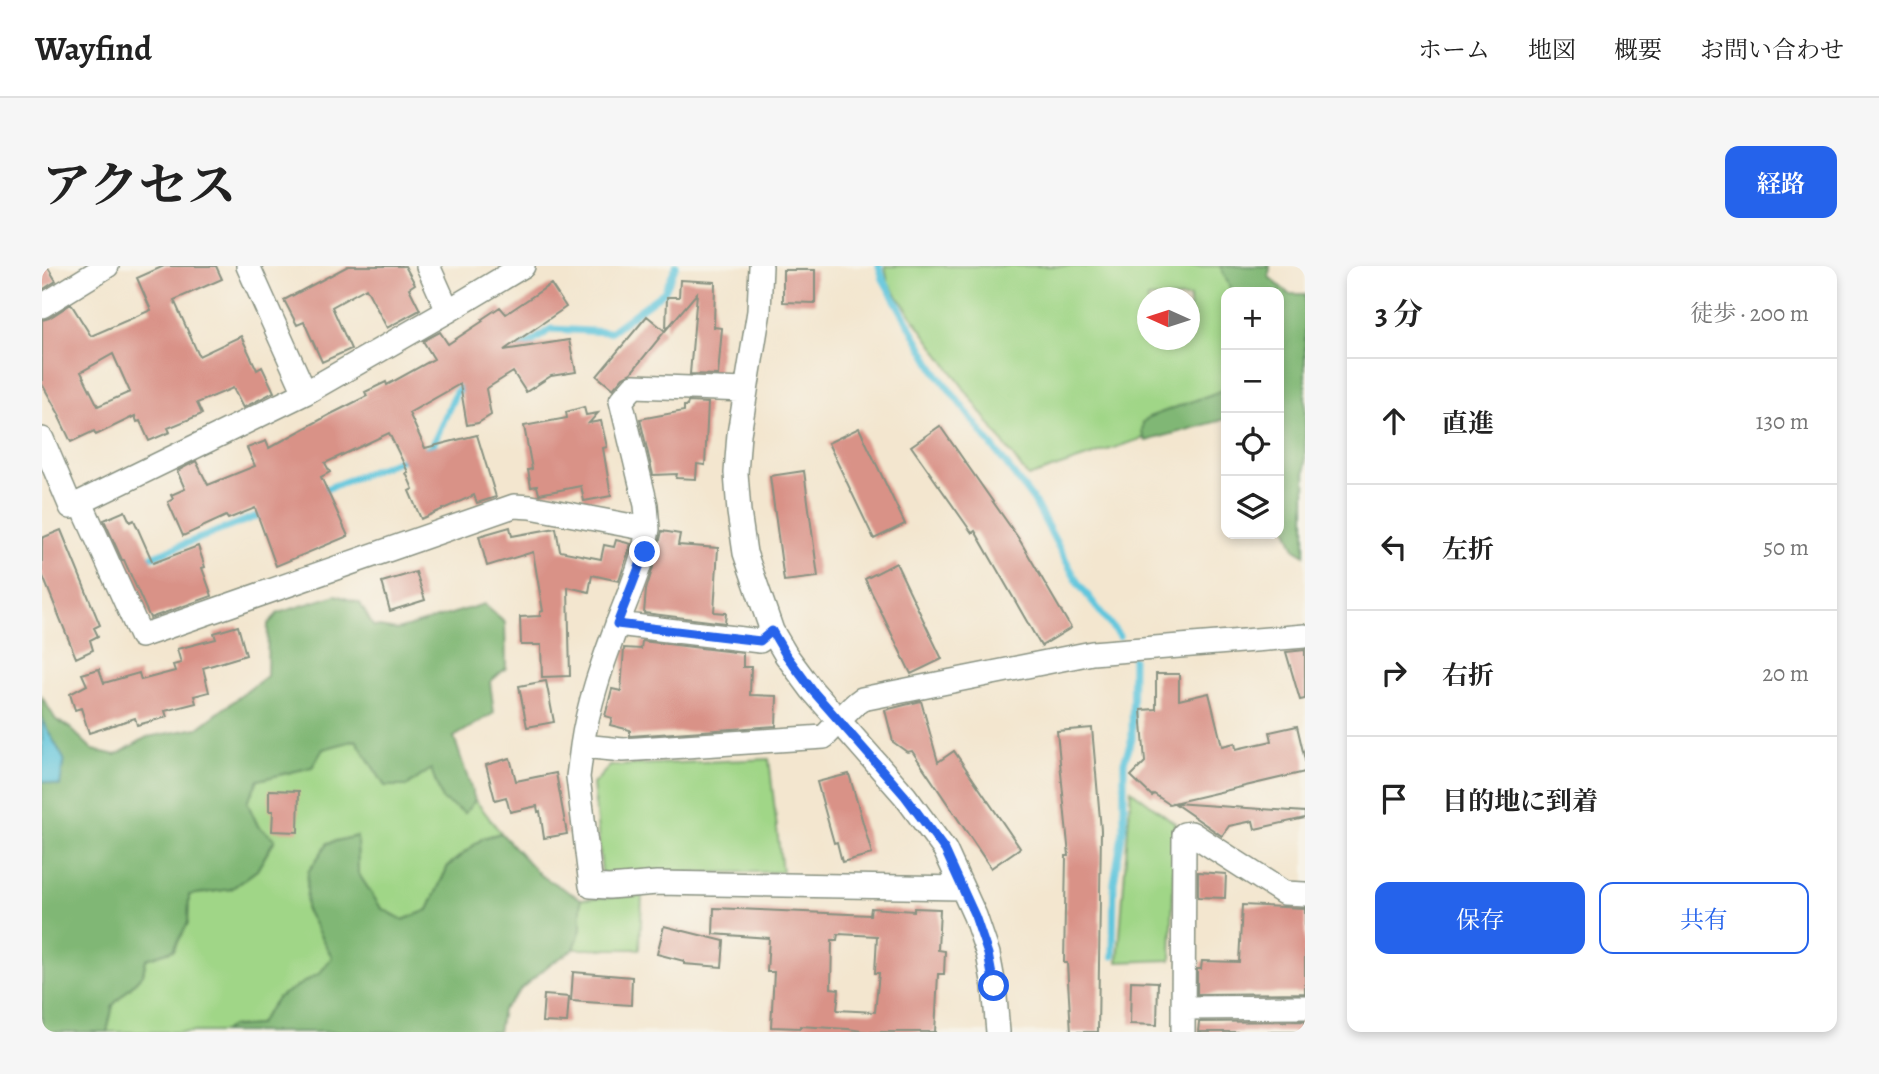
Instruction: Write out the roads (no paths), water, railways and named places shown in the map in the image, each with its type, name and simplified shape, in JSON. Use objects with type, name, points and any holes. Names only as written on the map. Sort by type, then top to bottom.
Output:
[{"type":"street","points":[[42,306],[107,266]]},
{"type":"street","points":[[248,266],[304,393]]},
{"type":"street","points":[[428,266],[448,312]]},
{"type":"street","points":[[42,439],[71,507],[304,393],[448,312],[523,266]]},
{"type":"street","points":[[761,266],[759,311],[739,434],[736,473],[745,553],[772,631],[806,682],[905,796],[945,850],[975,916],[988,954],[998,1032]]},
{"type":"street","points":[[746,390],[634,386],[621,401],[646,505],[648,529],[645,552],[617,624],[586,719],[578,777],[591,886],[657,883],[962,888]]},
{"type":"street","points":[[81,503],[141,636],[514,506],[531,506],[648,529]]},
{"type":"street","points":[[617,624],[760,641],[772,631]]},
{"type":"street","points":[[582,746],[623,750],[824,737],[862,699],[1092,653],[1305,636]]},
{"type":"street","points":[[1182,1032],[1184,834],[1191,833],[1284,893],[1305,894]]},
{"type":"street","points":[[1183,1008],[1305,1007]]},
{"type":"water","points":[[42,720],[64,759],[60,786],[42,781]]},
{"type":"waterway","points":[[517,352],[551,329],[610,332],[664,292],[676,266]]},
{"type":"waterway","points":[[879,266],[883,279],[936,372],[1034,501],[1078,583],[1119,636]]},
{"type":"waterway","points":[[426,450],[432,447],[456,392],[469,383]]},
{"type":"waterway","points":[[318,492],[408,457]]},
{"type":"waterway","points":[[125,567],[265,513]]},
{"type":"waterway","points":[[1113,956],[1114,882],[1124,824],[1124,762],[1132,739],[1133,659]]}]
